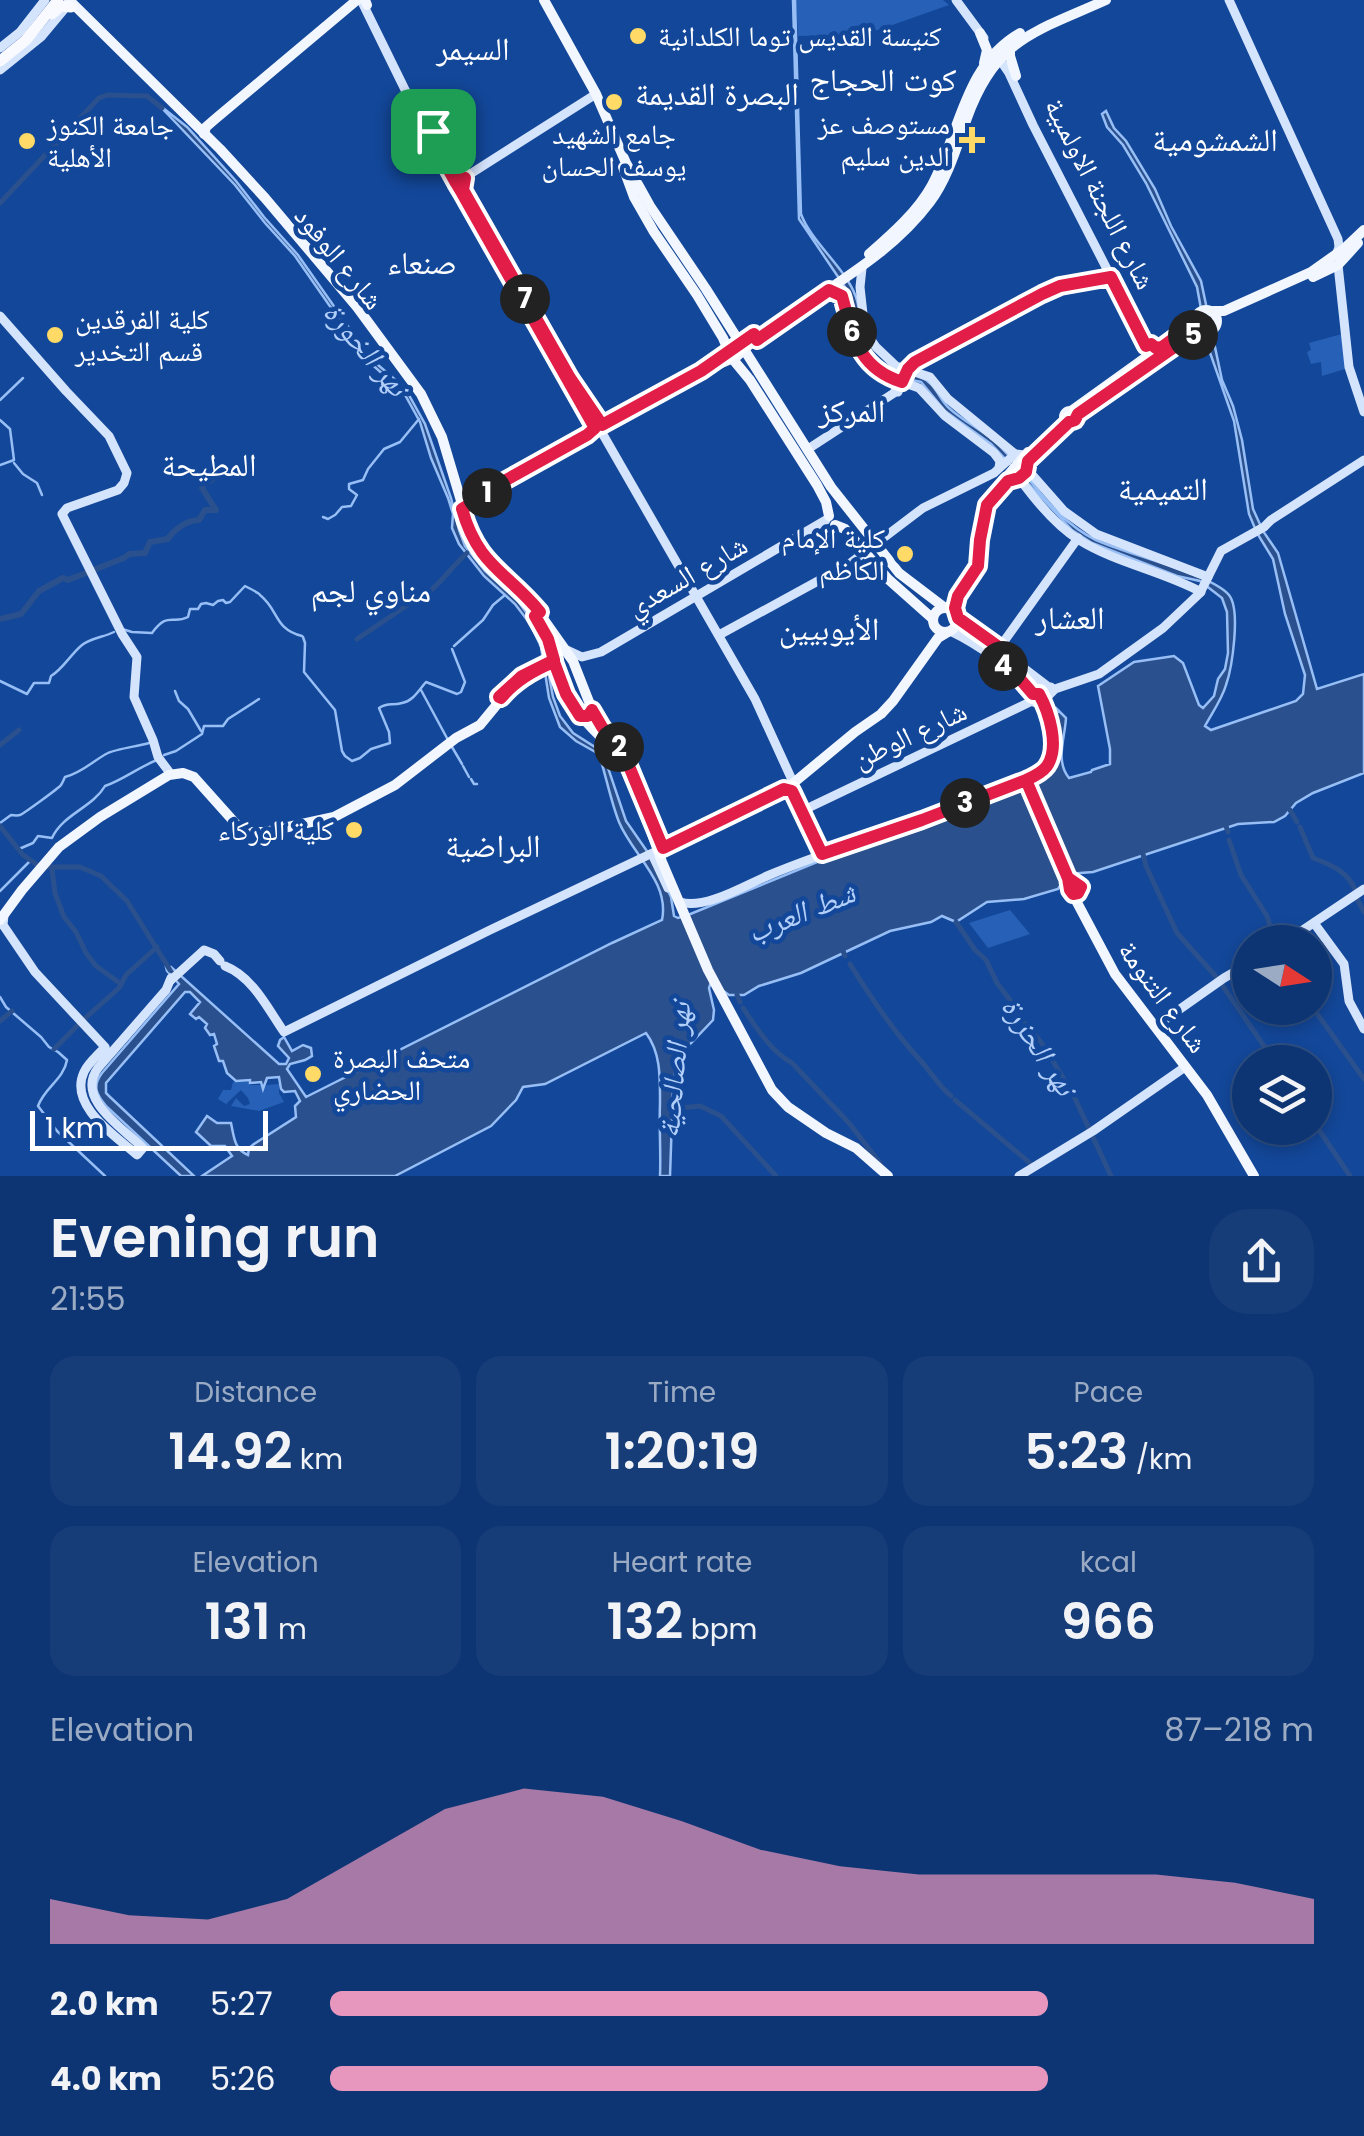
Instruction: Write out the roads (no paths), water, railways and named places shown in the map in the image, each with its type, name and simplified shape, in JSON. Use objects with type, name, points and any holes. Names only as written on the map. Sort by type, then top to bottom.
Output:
[{"type":"highway","points":[[0,59],[62,2]]},
{"type":"main road","points":[[543,0],[625,156],[634,186],[688,261],[835,518],[888,579],[996,653],[1043,694],[1052,730],[1049,763],[1026,780],[693,905],[677,901],[651,853],[652,833],[630,776]]},
{"type":"main road","points":[[956,0],[996,49],[1010,56],[1014,77]]},
{"type":"main road","points":[[964,0],[996,49]]},
{"type":"main road","points":[[755,337],[829,290],[842,277],[862,268],[930,201],[996,49],[1092,0]]},
{"type":"main road","points":[[986,71],[987,50],[1106,0]]},
{"type":"main road","points":[[1232,0],[1340,238],[1337,260],[1349,367],[1364,412]]},
{"type":"main road","points":[[358,1],[414,106],[414,130],[435,145],[459,180]]},
{"type":"main road","points":[[204,134],[212,118],[358,1]]},
{"type":"main road","points":[[358,1],[415,103],[434,119],[436,142],[723,644]]},
{"type":"main road","points":[[0,48],[62,2]]},
{"type":"main road","points":[[0,70],[37,41],[62,2]]},
{"type":"main road","name":"شارع الوفود","points":[[62,2],[204,134],[357,307],[421,394],[442,437],[472,538],[483,556],[566,650],[578,670],[592,710],[622,750],[684,916],[761,1074],[778,1100],[856,1148],[886,1176]]},
{"type":"main road","name":"شارع الوفود","points":[[62,2],[239,173]]},
{"type":"main road","points":[[986,71],[1001,66],[1014,77]]},
{"type":"main road","name":"شارع اللجنة الاولمبية","points":[[1014,77],[1092,235],[1153,346]]},
{"type":"main road","points":[[459,180],[592,93]]},
{"type":"main road","points":[[592,93],[648,220],[723,338],[736,350]]},
{"type":"main road","points":[[413,119],[426,112]]},
{"type":"main road","points":[[195,125],[212,118]]},
{"type":"main road","points":[[424,136],[434,129]]},
{"type":"main road","name":"شارع الوفود","points":[[250,185],[343,295],[418,395],[438,438],[469,542],[486,565],[540,618],[549,663],[566,694],[580,716],[616,751],[630,776]]},
{"type":"main road","points":[[461,505],[718,364],[842,277],[904,226]]},
{"type":"main road","name":"شارع اللجنة الاولمبية","points":[[1092,235],[1110,276],[1153,346]]},
{"type":"main road","points":[[1340,238],[1349,240],[1361,235]]},
{"type":"main road","points":[[1070,417],[1224,310],[1289,285],[1337,260],[1361,235]]},
{"type":"main road","points":[[862,268],[860,287],[867,334],[945,416],[988,446],[1001,465],[1017,466]]},
{"type":"main road","points":[[809,451],[895,392],[904,373],[1017,305],[1060,285],[1110,276]]},
{"type":"main road","points":[[829,290],[842,296],[849,326],[862,354],[879,372],[932,379],[1064,511],[1095,548],[1204,582]]},
{"type":"main road","points":[[0,318],[110,437],[128,474],[116,491],[67,508],[62,514],[137,657],[134,693],[158,759],[170,772]]},
{"type":"main road","points":[[0,318],[102,437],[110,437]]},
{"type":"main road","points":[[104,1048],[84,1073],[82,1096],[88,1108],[137,1155],[142,1149],[92,1104],[86,1080],[174,976],[204,950],[236,970],[283,1031],[793,783],[888,704],[933,640],[975,566],[987,505],[1017,466],[1070,417],[1143,361],[1153,346],[1207,322]]},
{"type":"main road","points":[[572,382],[626,477]]},
{"type":"main road","points":[[781,418],[809,451],[835,518],[870,538],[946,619]]},
{"type":"main road","name":"شارع الوطن","points":[[806,809],[1108,666],[1162,626],[1204,582],[1221,551],[1364,461]]},
{"type":"main road","points":[[723,644],[765,611],[850,565],[920,511],[1017,466]]},
{"type":"main road","points":[[870,538],[920,511]]},
{"type":"main road","points":[[880,551],[882,544],[920,511]]},
{"type":"main road","name":"شارع السعدي","points":[[578,670],[591,658],[835,518]]},
{"type":"main road","points":[[1082,533],[1096,534],[1204,582]]},
{"type":"main road","points":[[996,653],[1082,533]]},
{"type":"main road","points":[[664,543],[723,644],[824,853]]},
{"type":"main road","points":[[696,599],[723,644]]},
{"type":"main road","points":[[566,650],[591,658]]},
{"type":"main road","points":[[996,653],[1020,679],[1043,694]]},
{"type":"main road","points":[[118,805],[166,776],[183,773],[198,781],[244,830],[262,833],[337,814],[399,781],[475,726],[515,682],[549,663]]},
{"type":"main road","points":[[580,716],[588,716],[592,710]]},
{"type":"main road","points":[[104,1048],[27,961],[2,925],[1,917],[58,845],[170,772],[180,771],[194,774],[248,829],[262,831],[298,824]]},
{"type":"main road","points":[[1026,780],[1073,886]]},
{"type":"main road","points":[[793,783],[824,853]]},
{"type":"main road","name":"شارع التنومة","points":[[1073,886],[1105,955],[1208,1095]]},
{"type":"main road","points":[[1311,925],[1364,889]]},
{"type":"main road","points":[[1319,920],[1346,962],[1351,1000],[1364,1027]]},
{"type":"main road","points":[[0,928],[33,974],[104,1048]]},
{"type":"main road","points":[[1156,1026],[1232,973]]},
{"type":"main road","name":"شارع التنومة","points":[[1133,998],[1208,1095],[1255,1176]]},
{"type":"main road","points":[[1019,1176],[1091,1133],[1185,1067]]},
{"type":"water","name":"شط العرب","points":[[793,0],[801,214],[851,286],[871,355],[885,367],[931,384],[949,408],[998,444],[1055,509],[1081,531],[1110,546],[1205,580],[1229,595],[1235,626],[1233,653],[1224,690],[1205,726],[1211,730],[1296,701],[1303,694],[1305,675],[1285,614],[1273,559],[1249,514],[1234,421],[1208,347],[1197,287],[1146,183],[1107,127],[1102,114],[1106,111],[1155,189],[1201,281],[1222,380],[1242,440],[1253,509],[1278,553],[1317,689],[1364,674],[1364,773],[1313,793],[1274,822],[1238,824],[1093,872],[1068,874],[1058,889],[1024,899],[987,902],[956,922],[942,916],[890,931],[744,995],[729,995],[711,982],[713,1020],[677,1058],[670,1176],[660,1176],[660,1075],[655,1049],[646,1033],[545,1084],[523,1087],[491,1126],[395,1176],[202,1176],[232,1156],[225,1146],[211,1146],[196,1132],[207,1116],[217,1123],[231,1123],[237,1146],[248,1155],[254,1144],[296,1117],[295,1106],[300,1101],[295,1091],[281,1089],[279,1077],[267,1078],[263,1089],[261,1082],[236,1081],[227,1073],[214,1046],[214,1034],[210,1035],[207,1024],[199,1017],[190,1014],[200,1002],[185,992],[106,1083],[106,1093],[194,1176],[181,1176],[107,1107],[96,1086],[102,1073],[179,984],[166,967],[171,967],[279,1064],[286,1064],[289,1058],[278,1046],[284,1037],[292,1051],[303,1045],[311,1048],[312,1056],[290,1064],[287,1069],[306,1097],[662,920],[663,906],[655,881],[619,822],[599,754],[560,727],[549,698],[541,647],[531,625],[459,544],[452,528],[448,498],[420,422],[404,393],[368,361],[295,256],[158,104],[187,127],[236,181],[298,255],[371,359],[405,388],[425,424],[465,546],[518,601],[541,633],[560,716],[573,733],[604,756],[626,821],[651,857],[671,897],[674,916],[688,915],[835,855],[1044,778],[1054,755],[1057,709],[1066,718],[1062,764],[1069,778],[1110,764],[1098,686],[1134,662],[1174,656],[1183,663],[1199,705],[1203,708],[1214,696],[1228,653],[1227,612],[1222,598],[1200,581],[1092,543],[1072,530],[991,444],[945,411],[921,382],[895,377],[868,359],[854,327],[851,296],[799,219]]},
{"type":"waterway","name":"نهر الخورة","points":[[0,203],[99,98],[147,96],[162,108]]},
{"type":"waterway","points":[[0,400],[23,378]]},
{"type":"waterway","points":[[336,514],[342,507],[351,506],[357,495],[349,484],[363,480],[384,449],[400,442],[419,419]]},
{"type":"waterway","points":[[0,420],[10,429],[14,460],[0,465]]},
{"type":"waterway","points":[[14,463],[37,483],[42,495]]},
{"type":"waterway","points":[[0,619],[21,614],[39,591],[63,578],[68,580],[129,554],[145,553],[150,542],[168,539],[182,526],[199,520],[205,510],[216,510],[202,488],[223,473]]},
{"type":"waterway","points":[[323,517],[335,515]]},
{"type":"waterway","points":[[411,603],[434,587],[467,553]]},
{"type":"waterway","points":[[122,629],[152,633],[166,620],[188,617],[190,609],[198,609],[201,604],[230,602],[245,586],[266,601],[286,629],[302,636]]},
{"type":"waterway","points":[[454,646],[505,595]]},
{"type":"waterway","points":[[357,639],[409,604]]},
{"type":"waterway","points":[[0,681],[27,694],[34,683],[49,683],[51,676],[82,645],[114,632]]},
{"type":"waterway","points":[[303,637],[304,672],[335,710],[342,751],[352,761],[390,743],[379,708],[409,700],[426,682],[457,694],[461,692],[465,682],[452,649]]},
{"type":"waterway","points":[[421,690],[448,740]]},
{"type":"waterway","points":[[175,691],[201,731]]},
{"type":"waterway","points":[[164,755],[202,734],[204,726],[223,726],[259,699]]},
{"type":"waterway","points":[[0,745],[19,730]]},
{"type":"waterway","points":[[0,823],[11,815],[23,814],[59,787],[65,777],[108,753],[149,743]]},
{"type":"waterway","points":[[452,747],[462,764]]},
{"type":"waterway","points":[[19,849],[38,836],[52,838],[63,823],[105,786],[157,760]]},
{"type":"waterway","points":[[463,766],[469,777]]},
{"type":"waterway","points":[[471,779],[477,784]]},
{"type":"waterway","points":[[1290,810],[1297,822]]},
{"type":"waterway","points":[[0,826],[23,855],[36,864]]},
{"type":"waterway","points":[[1226,826],[1228,832]]},
{"type":"waterway","points":[[1300,827],[1313,858],[1344,874],[1356,892]]},
{"type":"waterway","points":[[1229,840],[1241,875],[1270,925]]},
{"type":"waterway","points":[[1143,854],[1177,933],[1219,980]]},
{"type":"waterway","points":[[0,891],[30,861]]},
{"type":"waterway","points":[[44,867],[80,867],[101,876],[127,901],[170,970]]},
{"type":"waterway","points":[[52,869],[64,917],[96,966],[121,984]]},
{"type":"waterway","points":[[1357,899],[1364,912]]},
{"type":"waterway","name":"نهر الحزرة","points":[[956,922],[986,960],[997,983],[1072,1092],[1111,1176]]},
{"type":"waterway","points":[[82,1021],[157,947]]},
{"type":"waterway","points":[[843,951],[845,956]]},
{"type":"waterway","points":[[850,964],[892,1026],[951,1096]]},
{"type":"waterway","points":[[1220,982],[1263,1045]]},
{"type":"waterway","points":[[737,995],[740,1002]]},
{"type":"waterway","points":[[0,997],[6,1007],[67,1060],[38,1106],[57,1131],[105,1176]]},
{"type":"waterway","points":[[743,1008],[771,1046],[849,1123],[880,1163]]},
{"type":"waterway","points":[[0,1021],[12,1011]]},
{"type":"waterway","points":[[54,1049],[78,1025]]},
{"type":"waterway","points":[[1325,1025],[1364,1079]]},
{"type":"waterway","points":[[955,1100],[1030,1163]]},
{"type":"waterway","name":"نهر الصالحية","points":[[681,1108],[700,1106],[721,1116],[776,1176]]},
{"type":"waterway","points":[[1329,1145],[1350,1176]]},
{"type":"place","name":"كنيسة القديس توما الكلدانية","points":[[638,36]]},
{"type":"place","name":"جامع الشهيد يوسف الحسان","points":[[614,102]]},
{"type":"place","name":"مستوصف عز الدين سليم","points":[[972,140]]},
{"type":"place","name":"جامعة الكنوز الأهلية","points":[[27,141]]},
{"type":"place","name":"كلية الفرقدين قسم التخدير","points":[[55,335]]},
{"type":"place","name":"كلية الإمام الكاظم","points":[[905,554]]},
{"type":"place","name":"كلية الوركاء","points":[[354,830]]},
{"type":"place","name":"متحف البصرة الحضاري","points":[[313,1074]]},
{"type":"district","name":"السيمر","points":[[473,48]]},
{"type":"district","name":"كوت الحجاج","points":[[883,79]]},
{"type":"district","name":"البصرة القديمة","points":[[717,93]]},
{"type":"district","name":"الشمشومية","points":[[1215,139]]},
{"type":"district","name":"صنعاء","points":[[422,262]]},
{"type":"district","name":"المركز","points":[[852,410]]},
{"type":"district","name":"المطيحة","points":[[209,464]]},
{"type":"district","name":"التميمية","points":[[1163,488]]},
{"type":"district","name":"مناوي لجم","points":[[371,590]]},
{"type":"district","name":"العشار","points":[[1070,617]]},
{"type":"district","name":"الأيوبيين","points":[[829,628]]},
{"type":"district","name":"البراضية","points":[[493,845]]}]
